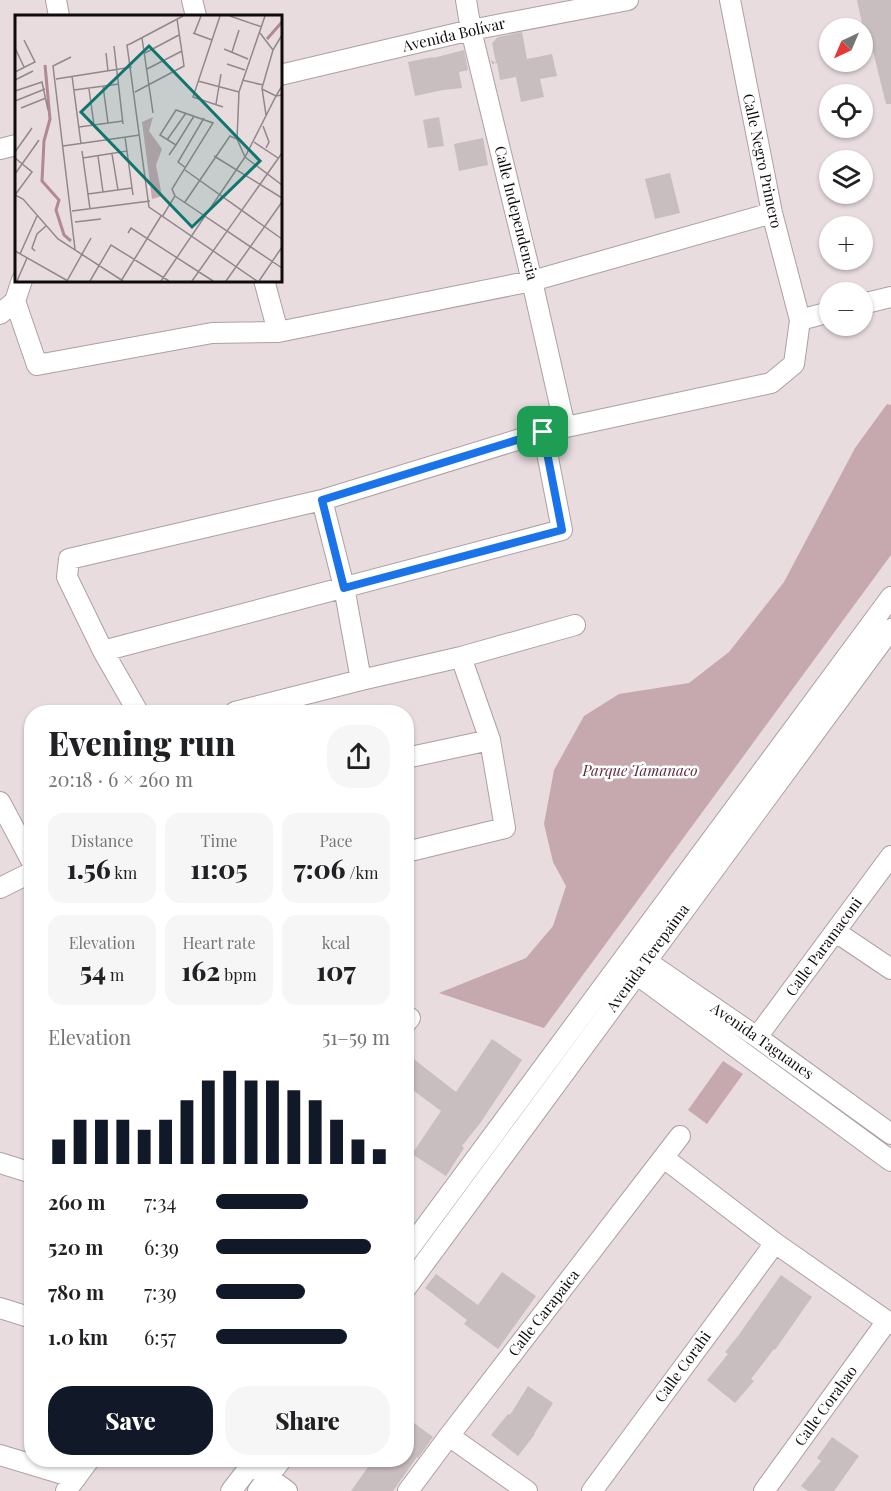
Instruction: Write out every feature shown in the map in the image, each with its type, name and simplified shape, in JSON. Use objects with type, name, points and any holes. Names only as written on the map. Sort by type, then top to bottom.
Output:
[{"type":"street","points":[[56,0],[58,15]]},
{"type":"street","points":[[192,0],[196,15]]},
{"type":"street","name":"Calle Independencia","points":[[466,0],[471,30],[565,427]]},
{"type":"street","name":"Avenida Bolívar","points":[[282,75],[471,30],[628,0]]},
{"type":"street","name":"Calle Negro Primero","points":[[730,0],[772,213],[800,320]]},
{"type":"street","points":[[0,149],[15,145]]},
{"type":"street","points":[[15,301],[37,365],[212,333],[278,332],[532,281],[772,213]]},
{"type":"street","points":[[0,314],[15,301],[21,282]]},
{"type":"street","points":[[265,282],[278,332]]},
{"type":"street","points":[[873,301],[891,297]]},
{"type":"street","points":[[134,705],[103,651],[68,577],[69,559],[322,500],[543,432],[771,383],[794,364],[800,320],[819,315]]},
{"type":"street","points":[[103,651],[562,530],[543,432]]},
{"type":"street","points":[[322,500],[344,588],[361,680]]},
{"type":"street","name":"Avenida Terepaima","points":[[414,1277],[891,597]]},
{"type":"street","points":[[263,705],[460,657],[575,625]]},
{"type":"street","name":"Avenida Terepaima","points":[[414,1243],[637,962],[891,629]]},
{"type":"street","points":[[414,850],[505,828],[490,740],[460,657]]},
{"type":"street","points":[[414,756],[490,740]]},
{"type":"street","points":[[0,802],[24,847]]},
{"type":"street","name":"Calle Paramaconi","points":[[757,1037],[891,856]]},
{"type":"street","points":[[0,888],[24,876]]},
{"type":"street","points":[[836,932],[891,969]]},
{"type":"street","name":"Avenida Taguanes","points":[[637,962],[757,1037],[891,1134]]},
{"type":"street","name":"Avenida Taguanes","points":[[637,962],[891,1161]]},
{"type":"street","name":"Calle Carapaica","points":[[408,1491],[680,1136]]},
{"type":"street","points":[[664,1158],[775,1243],[889,1323]]},
{"type":"street","points":[[0,1163],[24,1170]]},
{"type":"street","name":"Calle Corahi","points":[[592,1491],[775,1243]]},
{"type":"street","points":[[0,1308],[24,1316]]},
{"type":"street","name":"Calle Corahao","points":[[764,1491],[889,1323]]},
{"type":"street","points":[[449,1436],[527,1491]]},
{"type":"street","points":[[0,1455],[24,1465]]},
{"type":"street","points":[[29,1467],[71,1484],[84,1467]]},
{"type":"street","points":[[231,1491],[249,1467]]},
{"type":"street","points":[[255,1467],[263,1484],[287,1491]]},
{"type":"street","points":[[263,1484],[276,1467]]},
{"type":"green space","name":"Parque Tamanaco","points":[[887,404],[891,405],[891,555],[544,1028],[439,993],[526,958],[553,926],[566,886],[553,862],[544,824],[554,770],[584,716],[619,694],[689,683],[729,652],[784,582],[855,448]]},
{"type":"green space","points":[[723,1061],[743,1074],[707,1124],[688,1110]]},
{"type":"building","points":[[857,0],[891,0],[891,104],[886,104],[873,51],[873,18],[861,18]]},
{"type":"building","points":[[522,32],[527,59],[552,54],[557,76],[540,79],[544,97],[521,102],[516,77],[500,80],[497,63],[492,64],[491,60],[496,63],[492,43],[498,37]]},
{"type":"building","points":[[464,50],[468,70],[459,72],[462,88],[415,96],[408,62]]},
{"type":"building","points":[[439,117],[444,146],[428,148],[423,120]]},
{"type":"building","points":[[483,138],[488,165],[459,171],[454,144]]},
{"type":"building","points":[[670,173],[680,213],[655,219],[645,179]]},
{"type":"building","points":[[492,1039],[522,1060],[481,1122],[462,1146],[464,1148],[446,1176],[414,1155],[414,1151],[441,1111],[414,1091],[414,1059],[456,1092]]},
{"type":"building","points":[[502,1272],[536,1296],[498,1349],[464,1324],[467,1320],[425,1288],[436,1274],[478,1305]]},
{"type":"building","points":[[781,1275],[812,1297],[775,1350],[751,1379],[754,1381],[735,1403],[707,1380],[728,1354],[725,1352]]},
{"type":"building","points":[[528,1386],[553,1403],[535,1434],[518,1456],[491,1435],[508,1414],[510,1415]]},
{"type":"building","points":[[414,1423],[433,1437],[414,1461]]},
{"type":"building","points":[[832,1437],[859,1456],[834,1491],[808,1491],[801,1486],[821,1461],[817,1458]]},
{"type":"building","points":[[368,1467],[410,1467],[393,1491],[351,1491]]},
{"type":"route","points":[[543,432],[562,530],[344,588],[322,500],[543,432]]}]
